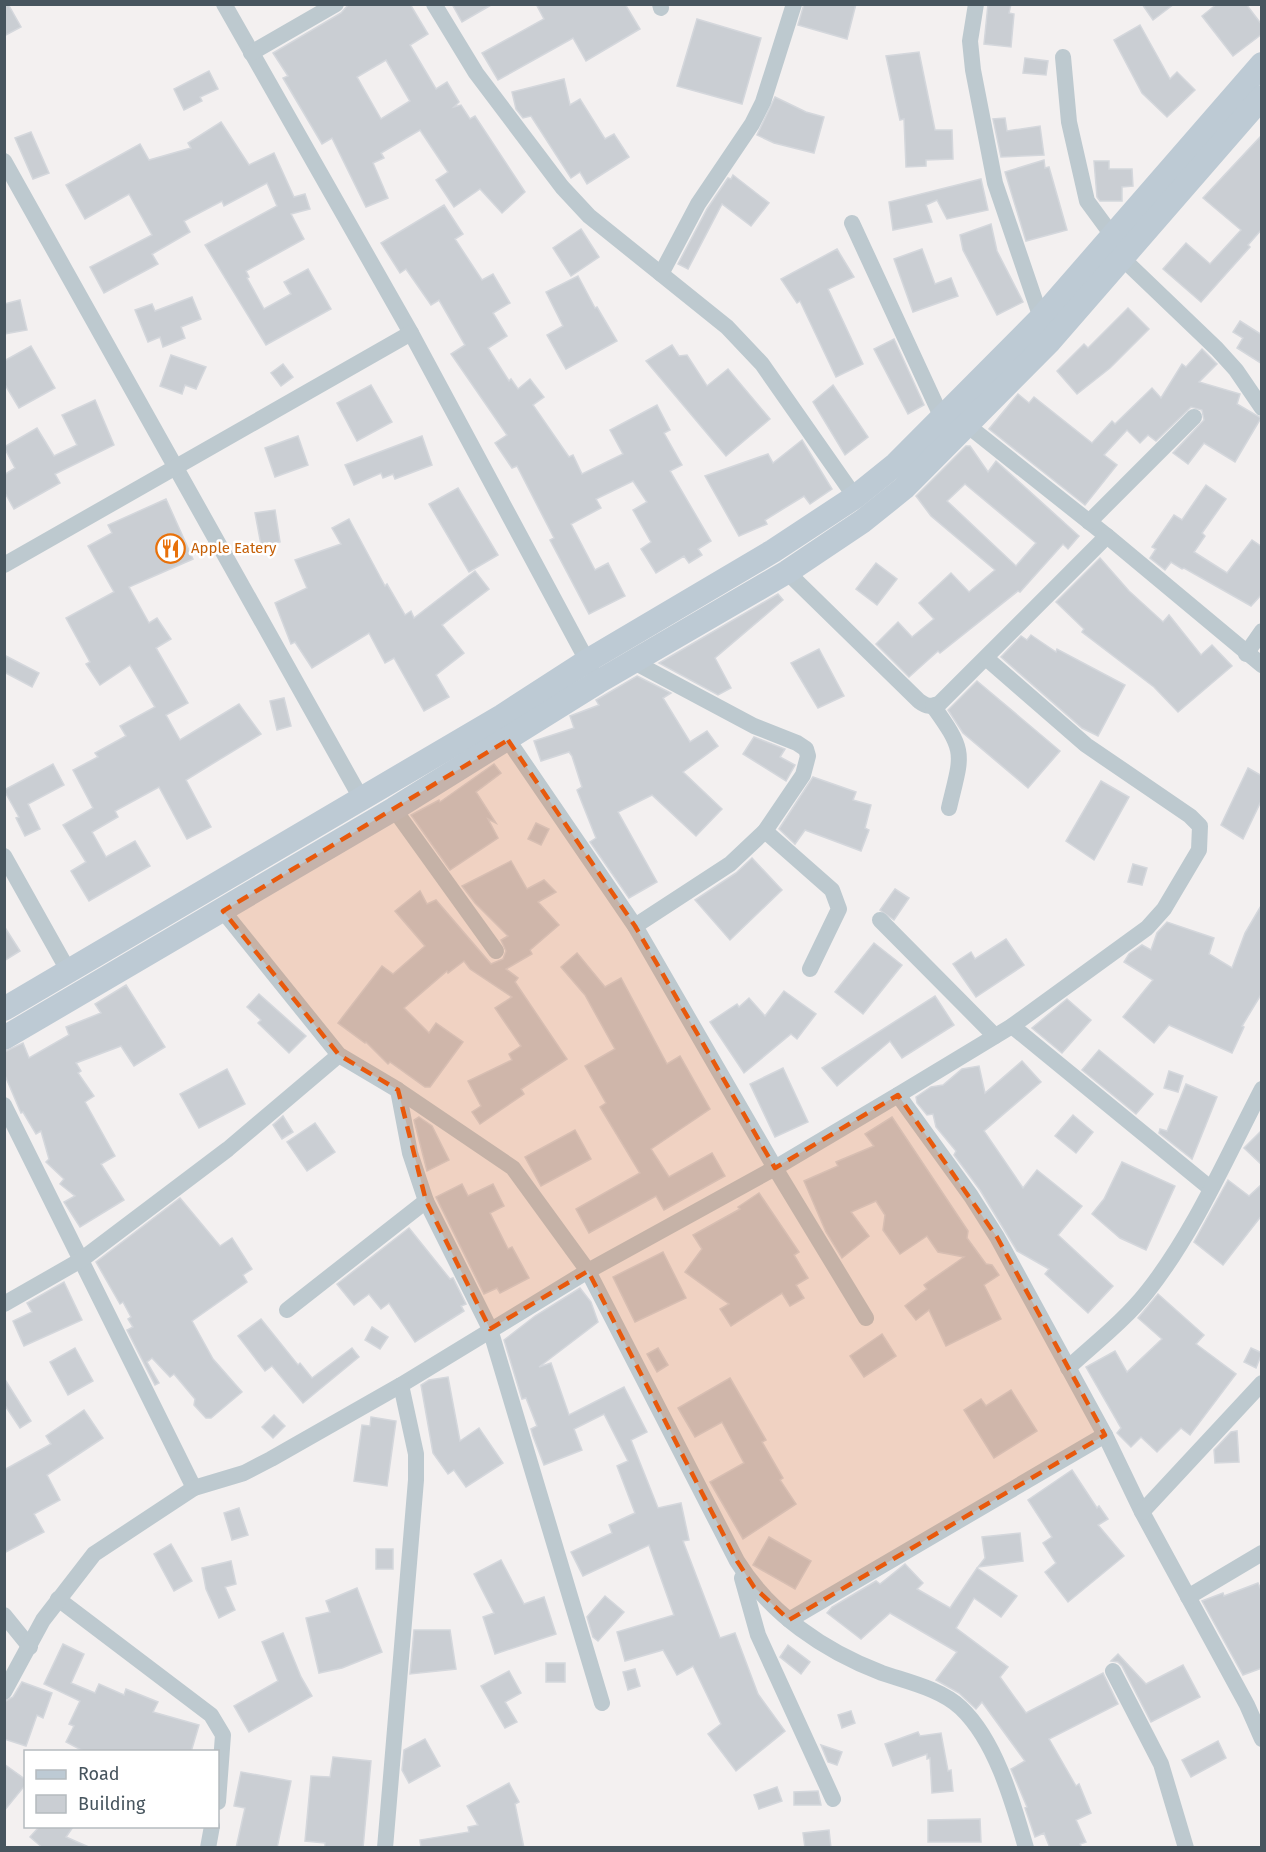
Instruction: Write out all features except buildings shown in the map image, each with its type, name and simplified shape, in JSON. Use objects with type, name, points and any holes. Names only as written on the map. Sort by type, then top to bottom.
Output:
[{"type":"main road","points":[[4,1009],[502,716],[587,661],[773,551],[855,497],[896,464],[1041,318],[1262,64]]},
{"type":"main road","points":[[4,1038],[394,809],[598,682],[787,572],[862,521],[904,488],[1050,341],[1262,97]]},
{"type":"street","points":[[224,4],[411,333],[598,682]]},
{"type":"street","points":[[252,53],[336,4]]},
{"type":"street","points":[[434,4],[476,73],[562,187],[589,216],[728,327],[762,364],[855,497]]},
{"type":"street","points":[[661,274],[698,204],[752,123],[763,102],[794,4]]},
{"type":"street","points":[[976,4],[970,41],[973,70],[995,183],[1041,318]]},
{"type":"street","points":[[1063,57],[1070,122],[1087,201],[1112,236]]},
{"type":"street","points":[[4,161],[362,800]]},
{"type":"street","points":[[852,223],[942,418]]},
{"type":"street","points":[[1122,258],[1218,349],[1236,370],[1262,408]]},
{"type":"street","points":[[4,565],[411,333]]},
{"type":"street","points":[[1089,522],[1194,417]]},
{"type":"street","points":[[966,425],[1107,536],[1262,665]]},
{"type":"street","points":[[787,572],[919,701],[926,706],[933,706],[940,703],[1107,536]]},
{"type":"street","points":[[1246,654],[1262,631]]},
{"type":"street","points":[[4,1692],[43,1620],[94,1554],[194,1488],[244,1473],[401,1385],[588,1271],[775,1168],[898,1095],[1012,1026],[1147,928],[1170,899],[1199,850],[1200,826],[1190,816],[1086,745],[986,658]]},
{"type":"street","points":[[634,662],[754,726],[798,743],[806,749],[808,756],[803,775],[765,831],[730,864],[635,926]]},
{"type":"street","points":[[933,706],[952,732],[959,747],[960,763],[949,808]]},
{"type":"street","points":[[508,740],[635,926],[775,1168],[866,1318]]},
{"type":"street","points":[[394,809],[496,951]]},
{"type":"street","points":[[765,831],[832,890],[837,899],[839,909],[810,969]]},
{"type":"street","points":[[4,856],[69,972]]},
{"type":"street","points":[[223,911],[339,1055],[398,1090],[513,1168],[588,1271],[737,1561],[754,1587],[789,1620],[856,1663],[938,1693],[960,1707],[979,1728],[1009,1790],[1026,1848]]},
{"type":"street","points":[[880,920],[994,1036]]},
{"type":"street","points":[[1012,1026],[1210,1188]]},
{"type":"street","points":[[4,1304],[81,1260],[228,1149],[339,1055]]},
{"type":"street","points":[[1068,1368],[1146,1294],[1166,1266],[1262,1089]]},
{"type":"street","points":[[398,1090],[410,1153],[426,1201],[490,1329],[602,1703]]},
{"type":"street","points":[[898,1095],[971,1196],[1105,1435],[1142,1512],[1188,1596],[1254,1701],[1262,1739]]},
{"type":"street","points":[[4,1105],[194,1488]]},
{"type":"street","points":[[287,1310],[426,1201]]},
{"type":"street","points":[[1142,1512],[1262,1383]]},
{"type":"street","points":[[385,1848],[416,1479],[416,1454],[401,1385]]},
{"type":"street","points":[[789,1620],[1105,1435]]},
{"type":"street","points":[[1188,1596],[1262,1553]]},
{"type":"street","points":[[737,1561],[758,1635],[833,1799]]},
{"type":"street","points":[[58,1599],[211,1715],[223,1735],[219,1789]]},
{"type":"street","points":[[4,1615],[30,1647]]},
{"type":"street","points":[[1113,1671],[1161,1764],[1186,1848]]},
{"type":"street","points":[[208,1848],[212,1828]]},
{"type":"highlighted area","points":[[508,740],[635,926],[775,1168],[898,1095],[997,1237],[1105,1435],[789,1620],[754,1587],[737,1561],[588,1271],[490,1329],[426,1201],[398,1090],[339,1055],[223,911]]},
{"type":"place","name":"Apple Eatery","points":[[170,548]]}]
